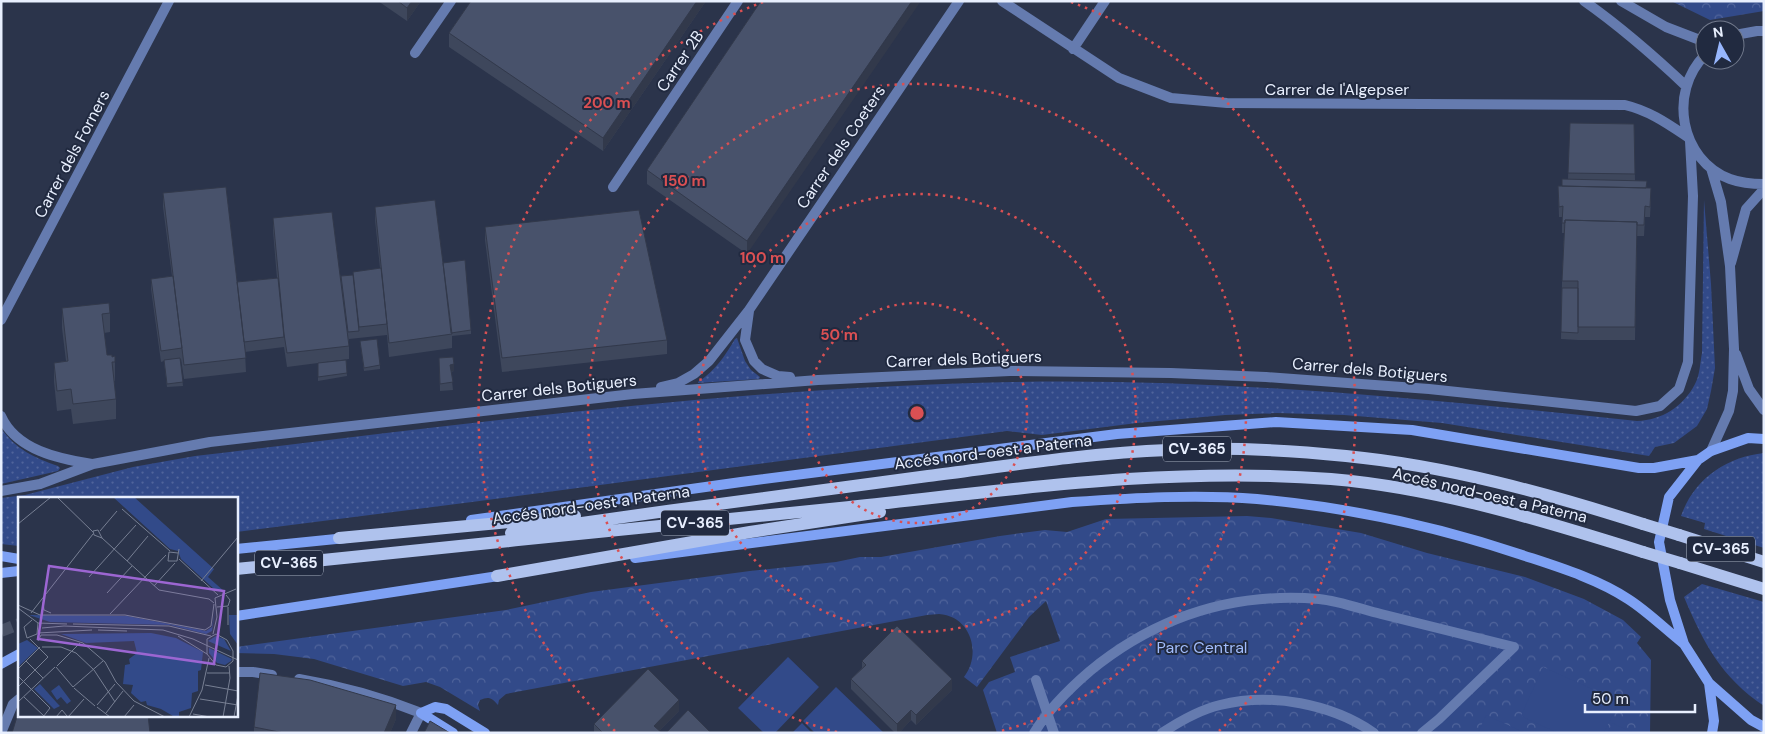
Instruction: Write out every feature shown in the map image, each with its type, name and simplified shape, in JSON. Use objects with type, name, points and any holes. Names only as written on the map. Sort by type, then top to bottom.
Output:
[{"type":"main road","name":"Accés nord-oest a Paterna","points":[[342,557],[744,499],[1103,454],[1229,449],[1348,456],[1439,470],[1513,486],[1569,501],[1764,562]]},
{"type":"main road","name":"Accés nord-oest a Paterna","points":[[238,569],[1111,480],[1219,474],[1333,479],[1388,486],[1457,500],[1522,515],[1764,589]]},
{"type":"main road","points":[[496,576],[750,532],[1048,487]]},
{"type":"main road","points":[[339,538],[744,499]]},
{"type":"street","name":"Carrer dels Forners","points":[[1,320],[169,1]]},
{"type":"street","points":[[415,53],[451,1]]},
{"type":"street","name":"Carrer 2B","points":[[613,187],[738,1]]},
{"type":"street","name":"Carrer dels Coeters","points":[[633,394],[678,383],[694,374],[709,361],[749,310],[958,1]]},
{"type":"street","name":"Carrer de l'Algepser","points":[[1002,1],[1119,78],[1171,98],[1227,103],[1625,106],[1647,111],[1664,120],[1689,140]]},
{"type":"street","points":[[1073,49],[1106,1]]},
{"type":"street","points":[[1584,1],[1613,21],[1648,50],[1686,86]]},
{"type":"street","points":[[1621,1],[1666,28],[1695,38]]},
{"type":"street","points":[[1745,33],[1764,31]]},
{"type":"street","points":[[1695,67],[1684,95],[1683,117],[1689,140],[1699,156],[1711,168],[1728,178],[1748,184],[1764,184]]},
{"type":"street","name":"Carrer dels Botiguers","points":[[1,491],[40,484],[93,464],[210,442],[633,394],[818,380],[1010,371],[1171,373],[1266,377],[1429,389],[1636,411],[1660,406],[1679,389],[1688,362],[1692,196],[1689,140]]},
{"type":"street","points":[[1711,168],[1721,202],[1730,266],[1734,349],[1733,392],[1729,412],[1711,451]]},
{"type":"street","points":[[1730,266],[1746,209],[1764,189]]},
{"type":"street","name":"Carrer dels Coeters","points":[[749,310],[745,340],[754,361],[762,369],[778,376],[818,380]]},
{"type":"street","points":[[1734,349],[1749,389],[1764,410]]},
{"type":"street","points":[[1,416],[15,436],[31,447],[67,460],[93,464]]},
{"type":"street","points":[[238,549],[339,538],[741,482],[1117,434],[1276,422],[1412,430],[1638,468],[1654,468],[1698,460]]},
{"type":"street","points":[[1764,439],[1748,438],[1711,451],[1698,460],[1670,497],[1659,542],[1670,600],[1684,644],[1709,683],[1751,720],[1764,727]]},
{"type":"street","points":[[238,616],[496,576],[1072,502],[1126,498],[1195,497],[1256,499],[1324,508],[1399,521],[1485,542],[1542,561],[1607,588],[1628,599],[1684,644]]},
{"type":"street","points":[[1,556],[18,559]]},
{"type":"street","points":[[1,573],[18,571]]},
{"type":"street","points":[[1034,733],[1072,686],[1106,658],[1150,630],[1191,613],[1234,602],[1277,598],[1321,599],[1514,647],[1439,720],[1422,733]]},
{"type":"street","points":[[1,676],[5,662],[18,655]]},
{"type":"street","points":[[238,672],[253,672],[335,686],[390,701],[421,713],[453,733]]},
{"type":"street","points":[[1036,680],[1054,733]]},
{"type":"street","points":[[1709,683],[1714,722],[1712,733]]},
{"type":"street","points":[[1,733],[13,704],[18,700]]},
{"type":"street","points":[[1162,733],[1180,720],[1214,707],[1241,701],[1257,700],[1295,703],[1323,709],[1348,718],[1374,733]]},
{"type":"street","points":[[411,733],[421,713],[435,707],[446,709],[485,733]]},
{"type":"green space","points":[[1671,1],[1761,1],[1764,3],[1764,11],[1710,20]]},
{"type":"green space","points":[[1704,200],[1715,368],[1711,391],[1707,409],[1697,426],[1674,443],[1655,447],[1649,456],[1442,423],[1344,415],[1277,413],[1225,415],[1137,423],[1042,435],[1007,431],[238,532],[238,497],[18,497],[18,546],[1,544],[1,498],[25,495],[133,467],[195,456],[501,420],[705,399],[808,391],[910,385],[1091,382],[1170,383],[1326,392],[1482,405],[1637,421],[1655,418],[1678,406],[1695,384],[1702,353]]},
{"type":"green space","points":[[737,338],[745,361],[751,370],[760,377],[759,379],[698,383],[715,368]]},
{"type":"green space","points":[[1,428],[19,447],[41,460],[58,466],[60,468],[58,471],[1,484]]},
{"type":"green space","points":[[1764,453],[1764,548],[1704,529],[1705,523],[1681,516],[1694,491],[1713,472],[1737,459]]},
{"type":"green space","name":"Parc Central","points":[[1247,516],[1271,518],[1361,533],[1427,553],[1525,577],[1584,599],[1623,620],[1641,637],[1637,643],[1651,660],[1650,733],[997,733],[983,690],[989,682],[1015,672],[1010,657],[1060,641],[1046,601],[1029,617],[977,687],[964,677],[972,658],[972,647],[966,629],[959,621],[950,616],[939,614],[506,694],[499,700],[498,705],[492,699],[486,698],[480,700],[478,705],[480,711],[440,687],[426,682],[403,686],[314,659],[274,654],[238,653],[238,647],[506,610],[591,592],[750,571],[836,562],[860,557],[881,557],[1045,530],[1067,532],[1106,519]]},
{"type":"green space","points":[[1702,584],[1764,602],[1764,706],[1749,695],[1725,671],[1699,630],[1684,597]]},
{"type":"green space","points":[[788,657],[819,687],[775,733],[764,733],[738,708]]},
{"type":"green space","points":[[1543,667],[1619,701],[1604,733],[1558,733],[1521,716]]},
{"type":"green space","points":[[836,687],[884,733],[815,733],[803,721]]},
{"type":"green space","points":[[1486,715],[1525,733],[1478,733]]},
{"type":"green space","points":[[802,723],[812,733],[792,733]]},
{"type":"green space","points":[[1612,723],[1632,732],[1608,733]]},
{"type":"building","points":[[398,1],[412,1],[407,8]]},
{"type":"building","points":[[471,1],[697,1],[603,138],[449,33]]},
{"type":"building","points":[[761,1],[912,1],[747,241],[647,170]]},
{"type":"building","points":[[1570,123],[1634,124],[1635,174],[1568,173]]},
{"type":"building","points":[[1562,179],[1647,181],[1646,188],[1562,186]]},
{"type":"building","points":[[1558,186],[1651,188],[1650,207],[1645,206],[1644,225],[1637,225],[1637,222],[1565,220],[1565,223],[1562,223],[1563,206],[1559,207]]},
{"type":"building","points":[[226,187],[246,358],[184,365],[163,193]]},
{"type":"building","points":[[435,200],[452,334],[389,343],[375,207]]},
{"type":"building","points":[[639,210],[667,340],[502,358],[485,227]]},
{"type":"building","points":[[332,212],[349,346],[287,353],[273,218]]},
{"type":"building","points":[[1565,220],[1637,222],[1635,327],[1578,327],[1578,281],[1562,281]]},
{"type":"building","points":[[465,260],[471,330],[451,333],[443,263]]},
{"type":"building","points":[[381,268],[387,324],[359,327],[353,272]]},
{"type":"building","points":[[353,275],[359,331],[348,332],[341,276]]},
{"type":"building","points":[[173,276],[182,348],[161,351],[151,279]]},
{"type":"building","points":[[278,278],[284,337],[244,342],[237,282]]},
{"type":"building","points":[[1562,288],[1578,288],[1578,333],[1561,332]]},
{"type":"building","points":[[109,303],[110,313],[102,314],[107,355],[115,356],[115,362],[112,362],[116,399],[73,404],[71,389],[57,391],[54,363],[68,361],[62,308]]},
{"type":"building","points":[[377,339],[380,365],[364,368],[360,341]]},
{"type":"building","points":[[453,357],[454,364],[450,365],[453,382],[440,384],[439,358]]},
{"type":"building","points":[[180,358],[183,382],[167,384],[164,360]]},
{"type":"building","points":[[346,360],[347,373],[318,377],[318,363]]},
{"type":"building","points":[[897,626],[952,679],[916,715],[911,710],[897,724],[851,679],[866,665],[862,661]]},
{"type":"building","points":[[648,669],[679,700],[654,726],[662,733],[603,733],[594,724]]},
{"type":"building","points":[[260,673],[310,680],[396,705],[384,733],[284,733],[254,727]]},
{"type":"building","points":[[688,710],[711,733],[666,733]]},
{"type":"building","points":[[18,713],[18,716],[148,716],[150,733],[12,733]]},
{"type":"building","points":[[430,721],[450,733],[424,733]]},
{"type":"tunnel","points":[[1,631],[18,624]]}]
